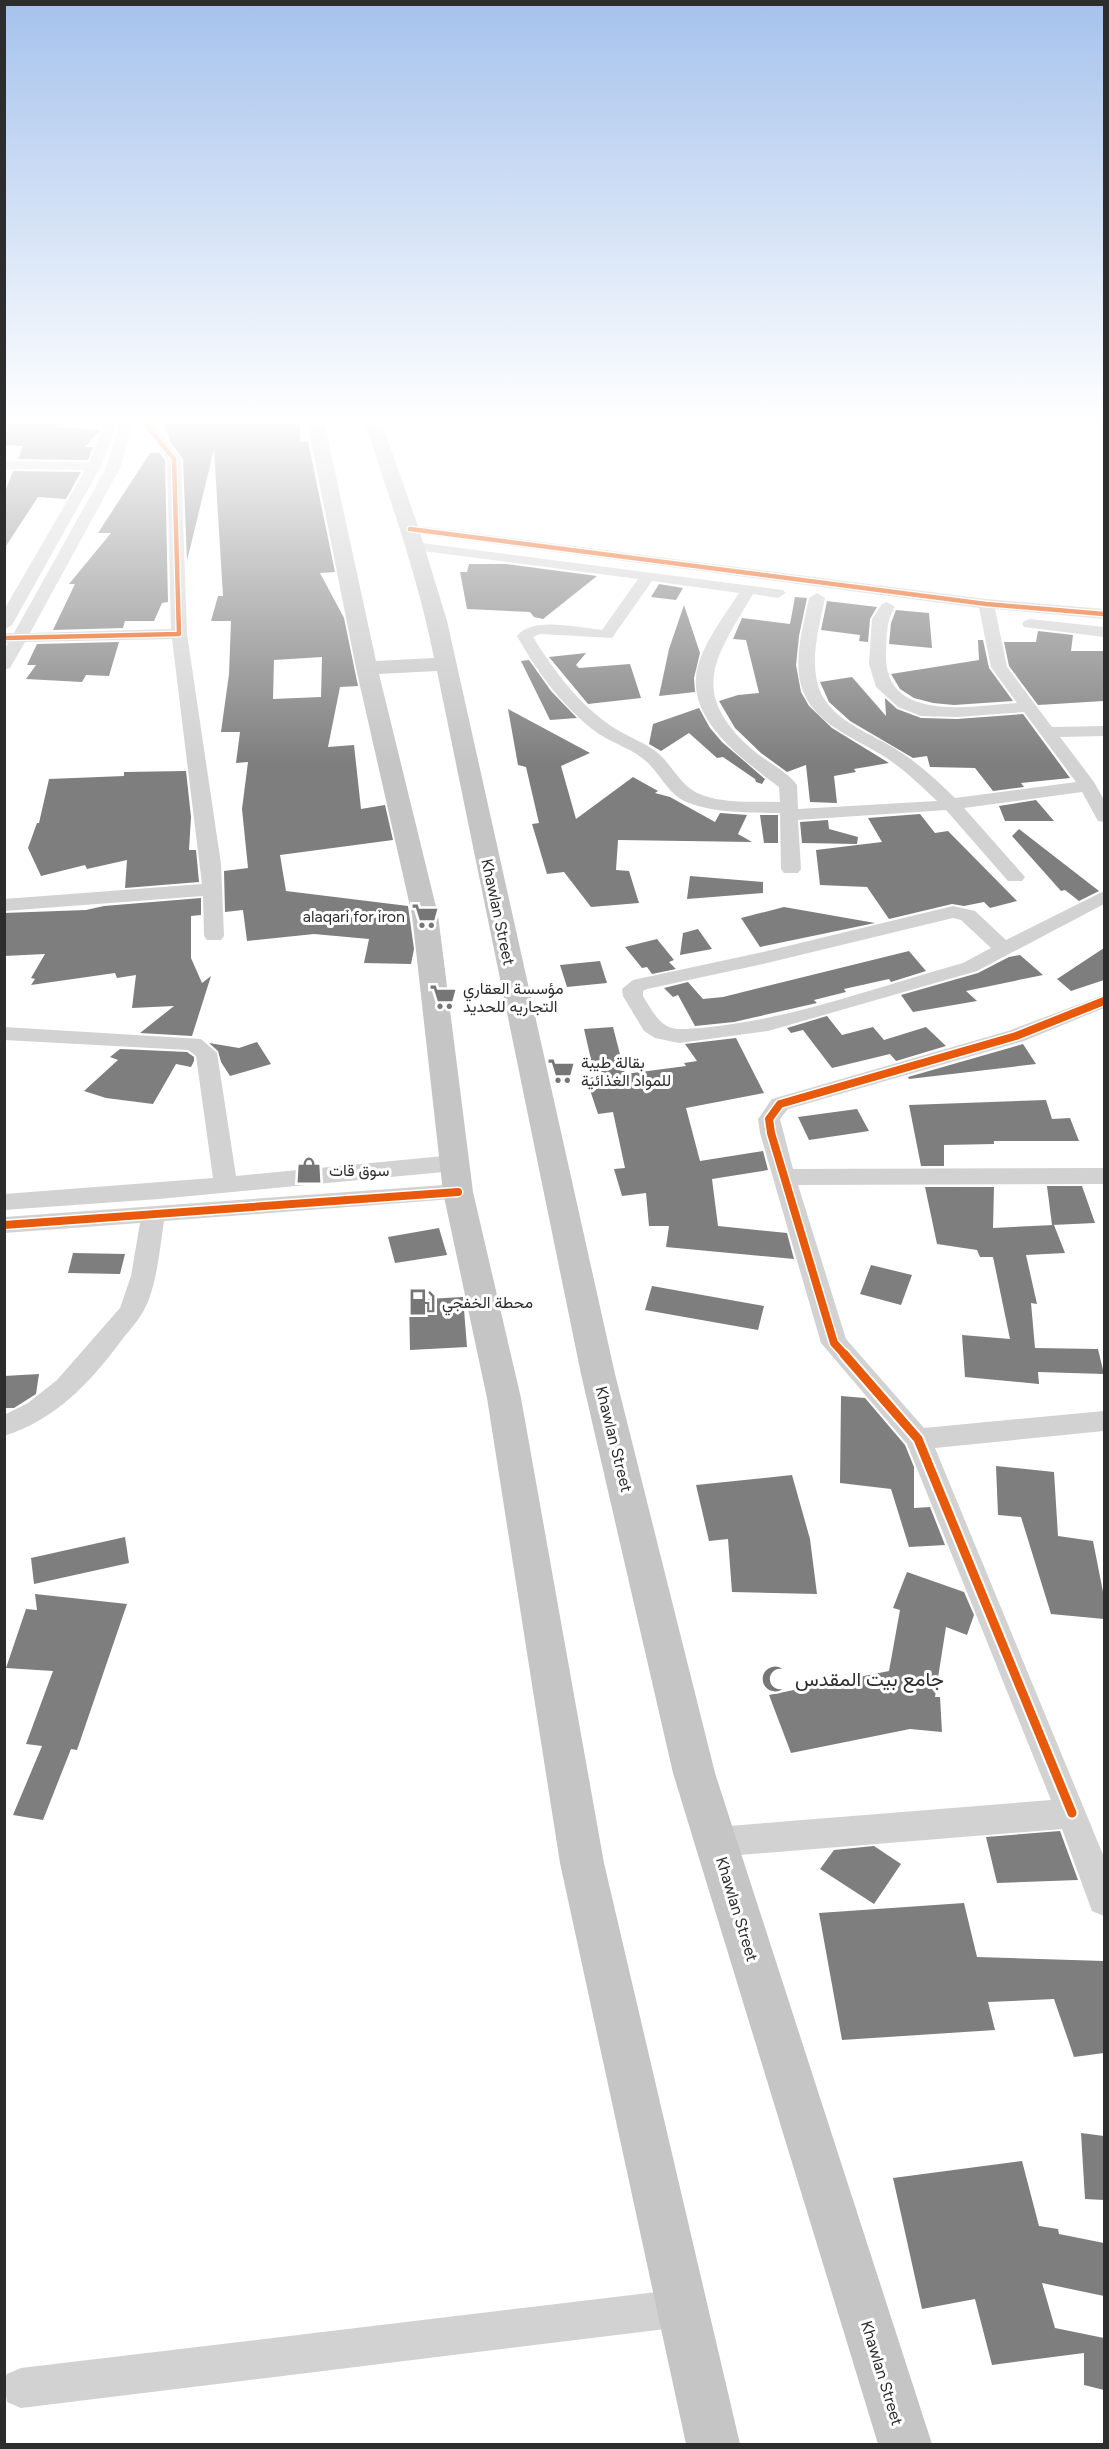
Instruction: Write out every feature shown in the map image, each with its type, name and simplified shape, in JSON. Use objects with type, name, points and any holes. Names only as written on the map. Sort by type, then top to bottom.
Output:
[{"type":"main road","points":[[339,535],[367,668],[425,915],[456,1177],[504,1398],[582,1863],[713,2445]]},
{"type":"main road","name":"Khawlan Street","points":[[412,537],[437,621],[598,1374],[694,1773],[905,2445]]},
{"type":"main road","points":[[367,668],[445,664]]},
{"type":"street","points":[[4,625],[10,607],[53,535]]},
{"type":"street","points":[[5,661],[11,638],[73,535]]},
{"type":"street","points":[[176,535],[179,634],[212,889],[214,936]]},
{"type":"street","points":[[412,537],[648,576],[812,597],[805,660],[810,689],[820,709],[897,757],[952,804],[1015,877]]},
{"type":"street","points":[[412,537],[1104,632]]},
{"type":"street","points":[[648,576],[606,635],[540,629],[530,631],[525,636],[559,688],[587,716],[605,730],[654,759],[680,790],[695,800],[789,811],[845,813],[952,804],[1088,786]]},
{"type":"street","points":[[749,589],[718,643],[704,678],[708,704],[721,729],[760,764],[788,785],[791,869]]},
{"type":"street","points":[[887,607],[880,619],[877,664],[884,687],[904,703],[921,711],[957,712],[1028,707]]},
{"type":"street","points":[[992,617],[1104,614]]},
{"type":"street","points":[[992,617],[999,667],[1088,786],[1104,817]]},
{"type":"street","points":[[11,638],[179,634]]},
{"type":"street","points":[[1047,732],[1104,731]]},
{"type":"street","points":[[4,905],[212,889]]},
{"type":"street","points":[[1005,950],[968,915],[953,912],[774,956],[640,984],[632,989],[633,996],[652,1026],[663,1033],[679,1036],[714,1033],[768,1024],[970,968],[1005,950],[1104,897]]},
{"type":"street","points":[[1102,1004],[1016,1036],[780,1104],[769,1119],[771,1133],[834,1343],[918,1439],[1072,1813],[1104,1900]]},
{"type":"street","points":[[4,1033],[193,1044],[207,1053],[226,1185]]},
{"type":"street","points":[[784,1177],[1104,1176]]},
{"type":"street","points":[[4,1202],[226,1185],[456,1177]]},
{"type":"street","points":[[4,1225],[153,1214],[456,1177]]},
{"type":"street","points":[[4,1426],[20,1421],[50,1403],[96,1356],[132,1309],[147,1254],[153,1214]]},
{"type":"street","points":[[918,1439],[1104,1421]]},
{"type":"street","points":[[716,1842],[1072,1813]]},
{"type":"street","points":[[21,2388],[682,2308]]},
{"type":"building","points":[[4,535],[13,535],[4,549]]},
{"type":"building","points":[[109,535],[167,535],[168,602],[162,603],[154,621],[125,621],[123,628],[53,630],[75,584],[69,584]]},
{"type":"building","points":[[186,535],[193,535],[187,561]]},
{"type":"building","points":[[219,535],[327,535],[335,572],[320,573],[344,618],[358,686],[340,687],[328,747],[354,745],[361,809],[385,805],[393,840],[280,855],[286,891],[408,906],[414,949],[411,964],[364,963],[369,939],[314,934],[247,941],[243,910],[225,912],[224,871],[248,868],[242,809],[248,762],[236,763],[240,732],[221,732],[229,674],[231,621],[211,621],[218,596],[223,596]],"holes":[[[322,657],[321,697],[273,699],[274,660]]]},
{"type":"building","points":[[469,564],[506,564],[597,576],[543,619],[534,617],[530,612],[467,609],[460,572],[467,572]]},
{"type":"building","points":[[659,584],[683,588],[676,600],[651,597]]},
{"type":"building","points":[[795,597],[807,598],[796,665],[801,692],[809,706],[832,728],[889,763],[854,769],[856,772],[834,776],[837,803],[810,802],[806,765],[787,772],[761,753],[735,728],[719,701],[738,695],[759,693],[746,640],[733,639],[742,618],[790,624]]},
{"type":"building","points":[[827,601],[877,607],[870,619],[868,642],[859,641],[860,635],[821,630]]},
{"type":"building","points":[[684,605],[700,653],[694,678],[695,692],[659,696],[669,649]]},
{"type":"building","points":[[896,610],[929,613],[932,648],[889,644],[891,623]]},
{"type":"building","points":[[1038,631],[1073,635],[1071,651],[1104,651],[1104,701],[1038,705],[1009,666],[1004,642],[1036,642]]},
{"type":"building","points":[[978,640],[983,640],[989,668],[1013,701],[954,705],[933,703],[914,698],[900,689],[891,674],[979,660]]},
{"type":"building","points":[[119,642],[109,676],[86,675],[82,682],[26,679],[36,665],[27,665],[37,644]]},
{"type":"building","points":[[586,653],[576,665],[579,668],[630,664],[641,698],[588,704],[549,657]]},
{"type":"building","points":[[529,660],[551,691],[577,718],[550,720],[521,661]]},
{"type":"building","points":[[852,677],[886,716],[885,698],[897,709],[921,718],[957,719],[1023,714],[1070,778],[1021,783],[1024,787],[993,791],[975,768],[930,767],[927,756],[913,758],[850,721],[829,702],[820,682]]},
{"type":"building","points":[[699,708],[710,728],[722,742],[765,779],[762,784],[723,757],[717,758],[689,733],[661,751],[649,744],[653,724]]},
{"type":"building","points":[[508,709],[590,753],[561,766],[576,819],[633,777],[658,791],[655,793],[670,797],[715,822],[720,813],[747,815],[738,834],[752,842],[618,840],[616,870],[629,871],[639,903],[591,907],[564,872],[547,874],[532,824],[539,823],[526,767],[518,765]]},
{"type":"building","points":[[186,771],[191,817],[189,850],[196,850],[199,882],[125,888],[127,860],[87,869],[85,865],[41,876],[28,848],[37,823],[39,823],[49,779],[124,776],[124,772]]},
{"type":"building","points":[[1036,800],[1054,821],[1005,821],[999,806]]},
{"type":"building","points":[[920,814],[935,833],[948,831],[1017,901],[990,908],[984,902],[964,906],[952,904],[889,919],[867,887],[820,885],[816,850],[882,842],[868,818]]},
{"type":"building","points":[[760,815],[778,815],[778,843],[764,843]]},
{"type":"building","points":[[828,820],[829,829],[858,837],[857,844],[802,843],[800,822]]},
{"type":"building","points":[[1019,829],[1099,891],[1079,901],[1065,890],[1061,891],[1012,836]]},
{"type":"building","points":[[690,876],[763,882],[763,893],[687,899]]},
{"type":"building","points":[[201,898],[201,915],[191,916],[191,958],[202,983],[211,976],[192,1036],[140,1033],[174,1006],[132,1008],[136,975],[117,978],[115,973],[31,985],[35,979],[31,978],[45,954],[4,956],[4,913],[86,910],[104,906]]},
{"type":"building","points":[[784,907],[875,923],[760,947],[741,918]]},
{"type":"building","points":[[698,929],[712,949],[680,955],[683,933]]},
{"type":"building","points":[[657,939],[674,960],[669,962],[676,969],[652,974],[647,967],[642,968],[625,947]]},
{"type":"building","points":[[1104,948],[1104,980],[1071,991],[1057,979]]},
{"type":"building","points":[[909,951],[926,971],[891,982],[889,979],[844,989],[846,992],[814,1000],[817,1003],[734,1022],[695,1026],[678,995],[673,997],[664,988],[688,982],[703,999],[723,997]]},
{"type":"building","points":[[1020,955],[1043,975],[966,991],[977,1001],[913,1012],[901,995],[978,973],[1009,957]]},
{"type":"building","points":[[600,961],[607,983],[567,987],[560,965]]},
{"type":"building","points":[[827,1016],[842,1035],[873,1027],[884,1040],[926,1027],[946,1046],[896,1061],[890,1054],[832,1068],[803,1030],[791,1033],[787,1028]]},
{"type":"building","points":[[613,1027],[625,1074],[686,1066],[684,1063],[697,1061],[685,1044],[736,1038],[764,1093],[686,1108],[700,1161],[763,1151],[768,1170],[712,1179],[718,1226],[787,1233],[794,1259],[666,1247],[669,1226],[649,1226],[646,1193],[622,1196],[614,1169],[625,1168],[613,1112],[598,1114],[586,1078],[595,1077],[584,1029]]},
{"type":"building","points":[[257,1042],[271,1064],[230,1076],[221,1062],[218,1051],[209,1043],[239,1048]]},
{"type":"building","points":[[1023,1044],[1036,1064],[909,1079],[908,1077]]},
{"type":"building","points":[[120,1049],[187,1052],[194,1057],[194,1061],[191,1067],[176,1064],[153,1104],[106,1098],[84,1091],[118,1060],[110,1057]]},
{"type":"building","points":[[1046,1100],[1052,1119],[1070,1118],[1079,1141],[994,1141],[994,1144],[944,1145],[944,1166],[921,1166],[909,1105]]},
{"type":"building","points":[[857,1109],[869,1131],[809,1140],[798,1117]]},
{"type":"building","points":[[1047,1186],[1082,1186],[1095,1223],[1052,1225]]},
{"type":"building","points":[[925,1187],[994,1187],[993,1228],[1054,1225],[1065,1253],[1026,1255],[1037,1304],[1031,1303],[1035,1348],[1098,1349],[1104,1374],[1038,1372],[1039,1384],[965,1377],[962,1335],[1010,1339],[993,1257],[980,1257],[977,1250],[937,1244]]},
{"type":"building","points":[[439,1228],[447,1255],[395,1263],[388,1237]]},
{"type":"building","points":[[73,1253],[125,1254],[120,1274],[68,1273]]},
{"type":"building","points":[[871,1265],[912,1275],[901,1305],[860,1294]]},
{"type":"building","points":[[652,1286],[764,1306],[758,1330],[645,1310]]},
{"type":"building","points":[[463,1297],[467,1347],[410,1350],[409,1300]]},
{"type":"building","points":[[39,1374],[36,1394],[14,1408],[4,1408],[4,1376]]},
{"type":"building","points":[[841,1396],[865,1398],[905,1445],[914,1467],[914,1508],[930,1507],[945,1545],[909,1547],[891,1489],[840,1483]]},
{"type":"building","points":[[996,1466],[1054,1472],[1058,1536],[1093,1541],[1104,1597],[1104,1619],[1051,1614],[1021,1517],[998,1515]]},
{"type":"building","points":[[792,1475],[810,1539],[817,1594],[732,1592],[728,1539],[709,1541],[696,1485]]},
{"type":"building","points":[[125,1537],[129,1563],[34,1584],[31,1558]]},
{"type":"building","points":[[907,1572],[964,1592],[974,1615],[967,1635],[946,1627],[935,1697],[940,1697],[942,1732],[910,1729],[791,1753],[769,1695],[889,1671],[900,1610],[893,1608]]},
{"type":"building","points":[[35,1594],[127,1604],[77,1750],[71,1749],[43,1820],[13,1815],[42,1746],[26,1744],[53,1671],[6,1668],[26,1609],[37,1610]]},
{"type":"building","points":[[1060,1831],[1078,1880],[997,1883],[986,1837]]},
{"type":"building","points":[[874,1846],[901,1864],[874,1904],[820,1869],[834,1850]]},
{"type":"building","points":[[964,1903],[977,1957],[1104,1961],[1104,2053],[1074,2057],[1054,1999],[988,2002],[995,2030],[842,2040],[819,1913]]},
{"type":"building","points":[[1081,2133],[1104,2136],[1104,2200],[1085,2199]]},
{"type":"building","points":[[1022,2161],[1039,2226],[1058,2229],[1059,2234],[1104,2243],[1104,2296],[1042,2283],[1055,2328],[1104,2338],[1104,2390],[1084,2385],[1084,2353],[992,2365],[975,2299],[922,2309],[893,2178]]},
{"type":"cycle path","points":[[4,638],[179,634],[176,535]]},
{"type":"cycle path","points":[[458,535],[986,604],[1104,614]]},
{"type":"cycle path","points":[[1072,1813],[918,1439],[834,1343],[771,1133],[769,1119],[780,1104],[1016,1036],[1104,1001]]},
{"type":"cycle path","points":[[4,1225],[458,1192]]},
{"type":"place","name":"alaqari for iron","points":[[425,916]]},
{"type":"place","name":"مؤسسة العقاري التجاريه للحديد","points":[[443,997]]},
{"type":"place","name":"بقالة طيبة للمواد الغذائية","points":[[561,1071]]},
{"type":"place","name":"سوق قات","points":[[309,1170]]},
{"type":"place","name":"محطة الخفجي","points":[[422,1302]]},
{"type":"place","name":"جامع بيت المقدس","points":[[775,1679]]}]
